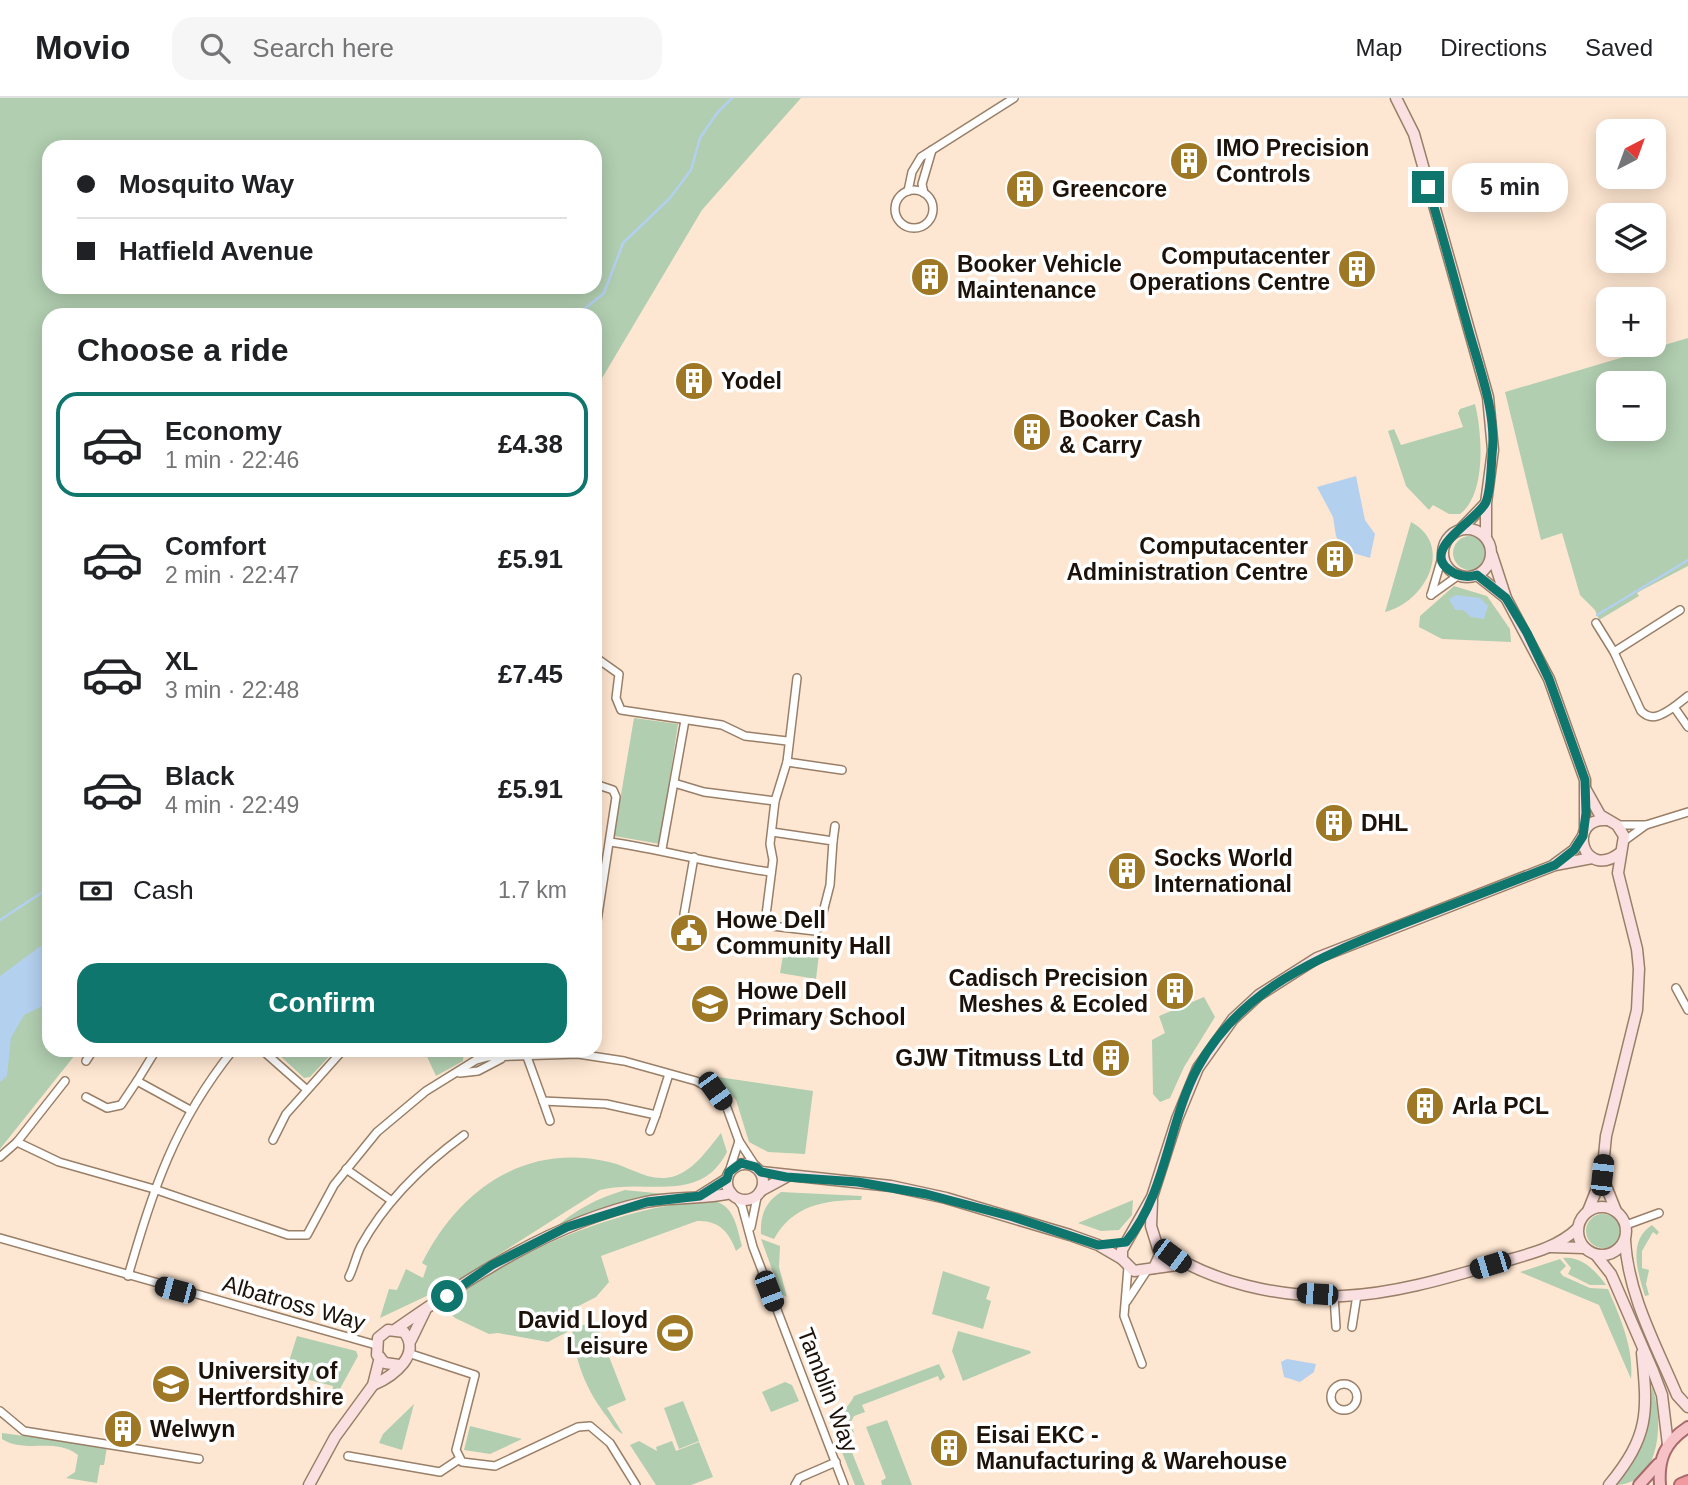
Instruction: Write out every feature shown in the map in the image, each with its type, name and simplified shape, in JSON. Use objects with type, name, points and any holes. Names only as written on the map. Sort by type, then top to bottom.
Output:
[{"type":"highway","points":[[1681,1485],[1688,1482]]},
{"type":"main road","points":[[1639,1485],[1658,1464],[1668,1445],[1688,1427]]},
{"type":"main road","points":[[1658,1464],[1660,1485]]},
{"type":"street","points":[[908,191],[912,172],[921,158],[1014,98]]},
{"type":"street","points":[[1396,98],[1414,134],[1488,397],[1493,450],[1486,503],[1486,537],[1506,598],[1549,679],[1586,790],[1595,808],[1614,823],[1624,841]]},
{"type":"street","points":[[924,193],[908,191],[898,198],[895,209],[899,221],[911,228],[922,226],[932,216],[932,203],[924,193],[922,184],[932,150]]},
{"type":"street","points":[[1486,503],[1474,519],[1446,540],[1432,595],[1458,575],[1477,575],[1506,598]]},
{"type":"street","points":[[1461,529],[1476,530],[1486,537]]},
{"type":"street","points":[[1443,554],[1447,566],[1458,575]]},
{"type":"street","points":[[1477,575],[1489,564],[1492,555]]},
{"type":"street","points":[[1614,652],[1680,610]]},
{"type":"street","points":[[1596,623],[1614,652],[1641,711],[1647,717],[1655,718],[1688,696]]},
{"type":"street","points":[[602,662],[619,674],[616,698],[621,710],[722,725],[745,736],[788,741]]},
{"type":"street","points":[[797,678],[788,741],[788,762],[775,801],[770,844],[774,860],[766,915],[772,926],[815,930],[819,928],[827,901],[835,826]]},
{"type":"street","points":[[1674,707],[1688,727]]},
{"type":"street","points":[[662,849],[685,720]]},
{"type":"street","points":[[788,762],[842,770]]},
{"type":"street","points":[[674,783],[704,792],[775,801]]},
{"type":"street","points":[[602,786],[612,790],[616,797],[602,875]]},
{"type":"street","points":[[1586,790],[1584,849],[1620,886]]},
{"type":"street","points":[[1098,1245],[1142,1234],[1157,1242],[1184,1264],[1271,1289],[1334,1296],[1357,1295],[1445,1278],[1550,1247],[1578,1228],[1602,1175],[1606,1136],[1637,1010],[1639,970],[1634,936],[1620,886],[1617,867],[1619,853],[1624,841],[1646,825],[1688,812]]},
{"type":"street","points":[[1555,865],[1574,850],[1583,833],[1595,821],[1646,825]]},
{"type":"street","points":[[772,832],[833,841]]},
{"type":"street","points":[[610,842],[662,849],[728,866],[771,872]]},
{"type":"street","points":[[1142,1364],[1124,1316],[1125,1263],[1129,1238],[1152,1198],[1177,1119],[1198,1068],[1233,1019],[1266,989],[1317,958],[1555,865],[1612,859],[1619,853]]},
{"type":"street","points":[[684,914],[694,857]]},
{"type":"street","points":[[1676,988],[1688,1010]]},
{"type":"street","points":[[86,1061],[89,1057]]},
{"type":"street","points":[[86,1097],[107,1108],[121,1105],[152,1057]]},
{"type":"street","points":[[128,1276],[154,1189],[190,1110],[228,1057]]},
{"type":"street","points":[[270,1057],[306,1089]]},
{"type":"street","points":[[273,1140],[286,1114],[336,1057]]},
{"type":"street","points":[[17,1142],[59,1162],[154,1189],[298,1236],[307,1235],[346,1168],[392,1118],[426,1091],[477,1060],[508,1057]]},
{"type":"street","points":[[527,1057],[550,1121]]},
{"type":"street","points":[[602,1057],[696,1081],[715,1091],[727,1108],[739,1141],[759,1170],[759,1194]]},
{"type":"street","points":[[650,1131],[669,1074]]},
{"type":"street","points":[[0,1157],[17,1142],[65,1081]]},
{"type":"street","points":[[137,1081],[190,1110]]},
{"type":"street","points":[[543,1101],[606,1104],[656,1115]]},
{"type":"street","points":[[349,1277],[360,1247],[392,1201],[418,1170],[464,1135]]},
{"type":"street","points":[[733,1195],[728,1175],[739,1141]]},
{"type":"street","points":[[700,1196],[741,1163],[786,1177],[906,1189],[1013,1217],[1098,1245],[1125,1263],[1150,1270],[1184,1264]]},
{"type":"street","points":[[346,1168],[392,1201]]},
{"type":"street","points":[[1602,1175],[1616,1211],[1626,1225],[1628,1274],[1636,1300],[1677,1395],[1688,1406]]},
{"type":"street","points":[[399,1365],[385,1363],[380,1357],[376,1345],[383,1333],[396,1329],[425,1311],[492,1265],[567,1227],[647,1202],[733,1195],[745,1200],[786,1177]]},
{"type":"street","name":"Tamblin Way","points":[[750,1230],[759,1194]]},
{"type":"street","name":"Tamblin Way","points":[[733,1195],[742,1206],[753,1247],[844,1485]]},
{"type":"street","points":[[1126,1301],[1160,1255],[1152,1198]]},
{"type":"street","points":[[1588,1211],[1602,1206],[1616,1211]]},
{"type":"street","points":[[1626,1225],[1659,1213]]},
{"type":"street","points":[[1578,1228],[1584,1248]]},
{"type":"street","name":"Albatross Way","points":[[0,1238],[376,1345]]},
{"type":"street","points":[[1596,1255],[1603,1256],[1616,1251],[1625,1240]]},
{"type":"street","points":[[1550,1247],[1584,1248],[1596,1255],[1611,1274],[1662,1395],[1668,1445]]},
{"type":"street","points":[[1352,1327],[1352,1310],[1357,1295]]},
{"type":"street","points":[[1334,1296],[1336,1327]]},
{"type":"street","points":[[309,1485],[335,1437],[373,1385],[411,1354],[411,1340],[425,1311]]},
{"type":"street","points":[[396,1329],[404,1332],[411,1340]]},
{"type":"street","points":[[1609,1485],[1634,1453],[1646,1412],[1641,1346]]},
{"type":"street","points":[[411,1354],[475,1375],[456,1450],[458,1460]]},
{"type":"street","points":[[373,1385],[380,1357]]},
{"type":"street","points":[[0,1411],[24,1432],[199,1459]]},
{"type":"street","points":[[458,1460],[466,1464],[495,1466],[578,1427],[590,1426],[610,1443],[636,1485]]},
{"type":"street","points":[[348,1456],[440,1472],[458,1460]]},
{"type":"street","points":[[795,1485],[799,1478],[836,1462]]},
{"type":"green space","points":[[0,98],[801,98],[702,210],[602,378],[602,308],[42,308],[42,1057],[73,1057],[0,1149]]},
{"type":"green space","points":[[1688,338],[1688,566],[1637,593],[1639,596],[1599,620],[1595,610],[1580,595],[1562,533],[1541,540],[1505,392],[1624,357],[1666,357],[1666,344]]},
{"type":"green space","points":[[1475,404],[1480,462],[1475,492],[1469,505],[1460,514],[1449,514],[1433,505],[1429,510],[1406,486],[1388,431],[1394,429],[1401,445],[1463,427],[1458,413],[1460,409]]},
{"type":"green space","points":[[1411,522],[1424,532],[1431,545],[1433,558],[1430,572],[1412,597],[1385,612]]},
{"type":"green space","points":[[1470,536],[1482,541],[1487,553],[1482,565],[1470,570],[1458,565],[1453,553],[1458,541]]},
{"type":"green space","points":[[1454,586],[1487,596],[1510,629],[1511,642],[1442,639],[1419,627],[1420,616]]},
{"type":"green space","points":[[634,718],[678,724],[660,844],[614,836]]},
{"type":"green space","points":[[784,949],[819,954],[816,979],[780,973]]},
{"type":"green space","points":[[1204,997],[1215,1017],[1184,1067],[1170,1098],[1160,1102],[1153,1094],[1152,1040],[1165,1033],[1159,1016]]},
{"type":"green space","points":[[282,1057],[329,1057],[310,1077],[304,1078]]},
{"type":"green space","points":[[427,1057],[463,1057],[463,1061],[436,1076]]},
{"type":"green space","points":[[718,1077],[813,1091],[805,1154],[768,1152],[749,1142],[736,1100],[717,1080]]},
{"type":"green space","points":[[721,1133],[727,1152],[716,1168],[702,1179],[671,1186],[600,1190],[454,1283],[380,1318],[389,1289],[397,1290],[406,1269],[423,1278],[427,1266],[422,1263],[454,1214],[497,1178],[522,1166],[549,1159],[578,1158],[609,1162],[649,1176],[666,1178],[689,1169]]},
{"type":"green space","points":[[625,1190],[665,1194],[554,1229],[587,1205]]},
{"type":"green space","points":[[781,1192],[862,1196],[861,1200],[822,1203],[800,1212],[790,1219],[774,1239],[761,1234],[761,1221],[767,1205]]},
{"type":"green space","points":[[705,1200],[722,1204],[732,1214],[742,1246],[736,1251],[722,1228],[705,1221],[697,1221],[601,1256],[609,1282],[596,1297],[567,1312],[567,1332],[548,1342],[498,1333],[489,1334],[455,1318],[443,1306],[503,1267],[567,1235],[635,1213]]},
{"type":"green space","points":[[1133,1200],[1132,1215],[1119,1230],[1101,1231],[1078,1223]]},
{"type":"green space","points":[[1603,1214],[1615,1219],[1620,1231],[1615,1243],[1603,1248],[1591,1243],[1586,1231],[1591,1219]]},
{"type":"green space","points":[[1652,1225],[1659,1232],[1657,1235],[1653,1232],[1642,1251],[1642,1268],[1649,1270],[1646,1284],[1649,1295],[1645,1296],[1636,1258],[1639,1240]]},
{"type":"green space","points":[[761,1239],[780,1246],[779,1267],[787,1297],[781,1294]]},
{"type":"green space","points":[[1563,1258],[1582,1262],[1606,1285],[1590,1285],[1568,1274],[1571,1268]]},
{"type":"green space","points":[[1560,1259],[1566,1266],[1560,1272],[1563,1276],[1590,1288],[1608,1289],[1628,1344],[1631,1379],[1599,1305],[1520,1272]]},
{"type":"green space","points":[[943,1271],[990,1287],[986,1299],[991,1301],[983,1329],[932,1314]]},
{"type":"green space","points":[[595,1321],[626,1400],[607,1408],[623,1434],[614,1427],[594,1397],[576,1354],[572,1329]]},
{"type":"green space","points":[[958,1331],[1031,1353],[963,1381],[952,1351]]},
{"type":"green space","points":[[297,1336],[356,1351],[358,1356],[330,1407],[333,1386],[285,1374]]},
{"type":"green space","points":[[939,1364],[945,1377],[940,1381],[938,1376],[862,1405],[865,1412],[854,1416],[850,1424],[854,1432],[845,1435],[865,1485],[855,1485],[830,1422],[854,1396]]},
{"type":"green space","points":[[785,1382],[792,1385],[799,1401],[771,1412],[762,1392]]},
{"type":"green space","points":[[1652,1387],[1656,1400],[1658,1432],[1651,1462],[1642,1474],[1631,1482],[1615,1485],[1632,1463],[1643,1440],[1650,1414]]},
{"type":"green space","points":[[683,1401],[699,1441],[679,1449],[664,1408]]},
{"type":"green space","points":[[414,1404],[402,1450],[379,1443],[383,1434]]},
{"type":"green space","points":[[887,1420],[912,1485],[882,1485],[881,1481],[886,1478],[866,1427]]},
{"type":"green space","points":[[470,1426],[522,1439],[490,1454],[464,1450]]},
{"type":"green space","points":[[2,1433],[107,1447],[97,1483],[66,1478],[75,1472],[78,1455],[69,1450],[11,1443],[2,1439]]},
{"type":"green space","points":[[639,1441],[657,1451],[656,1447],[672,1441],[676,1451],[699,1442],[713,1477],[691,1485],[656,1485],[630,1445]]},
{"type":"water","points":[[1356,476],[1365,520],[1375,534],[1370,558],[1343,550],[1336,536],[1333,517],[1317,487]]},
{"type":"water","points":[[1456,595],[1480,598],[1488,606],[1484,619],[1471,617],[1463,610],[1455,610],[1449,599]]},
{"type":"water","points":[[42,945],[42,1006],[24,1015],[11,1038],[7,1076],[0,1082],[0,976]]},
{"type":"water","points":[[1287,1359],[1316,1364],[1314,1372],[1300,1382],[1284,1377],[1281,1362]]},
{"type":"waterway","points":[[586,308],[604,293],[623,243],[669,199],[691,170],[700,138],[717,113],[732,98]]},
{"type":"waterway","points":[[1597,615],[1688,560]]},
{"type":"waterway","points":[[0,920],[42,893]]},
{"type":"place","name":"IMO Precision Controls","points":[[1189,161]]},
{"type":"place","name":"Greencore","points":[[1025,189]]},
{"type":"place","name":"Computacenter Operations Centre","points":[[1357,269]]},
{"type":"place","name":"Booker Vehicle Maintenance","points":[[930,277]]},
{"type":"place","name":"Yodel","points":[[694,381]]},
{"type":"place","name":"Booker Cash & Carry","points":[[1032,432]]},
{"type":"place","name":"Computacenter Administration Centre","points":[[1335,559]]},
{"type":"place","name":"DHL","points":[[1334,823]]},
{"type":"place","name":"Socks World International","points":[[1127,871]]},
{"type":"place","name":"Howe Dell Community Hall","points":[[689,933]]},
{"type":"place","name":"Cadisch Precision Meshes & Ecoled","points":[[1175,991]]},
{"type":"place","name":"Howe Dell Primary School","points":[[710,1004]]},
{"type":"place","name":"GJW Titmuss Ltd","points":[[1111,1058]]},
{"type":"place","name":"Arla PCL","points":[[1425,1106]]},
{"type":"place","name":"David Lloyd Leisure","points":[[675,1333]]},
{"type":"place","name":"University of Hertfordshire","points":[[171,1384]]},
{"type":"place","name":"Welwyn","points":[[123,1429]]},
{"type":"place","name":"Eisai EKC - Manufacturing & Warehouse","points":[[949,1448]]},
{"type":"route","points":[[447,1296],[492,1265],[567,1227],[647,1202],[700,1196],[727,1179],[729,1172],[741,1163],[748,1163],[761,1172],[786,1177],[891,1186],[946,1198],[1098,1245],[1126,1242],[1133,1235],[1152,1198],[1177,1119],[1198,1068],[1233,1019],[1259,995],[1272,984],[1317,958],[1555,865],[1574,850],[1584,830],[1585,780],[1549,679],[1527,633],[1506,598],[1477,575],[1464,577],[1451,571],[1443,558],[1446,540],[1474,519],[1486,503],[1493,450],[1488,397],[1428,187]]}]
